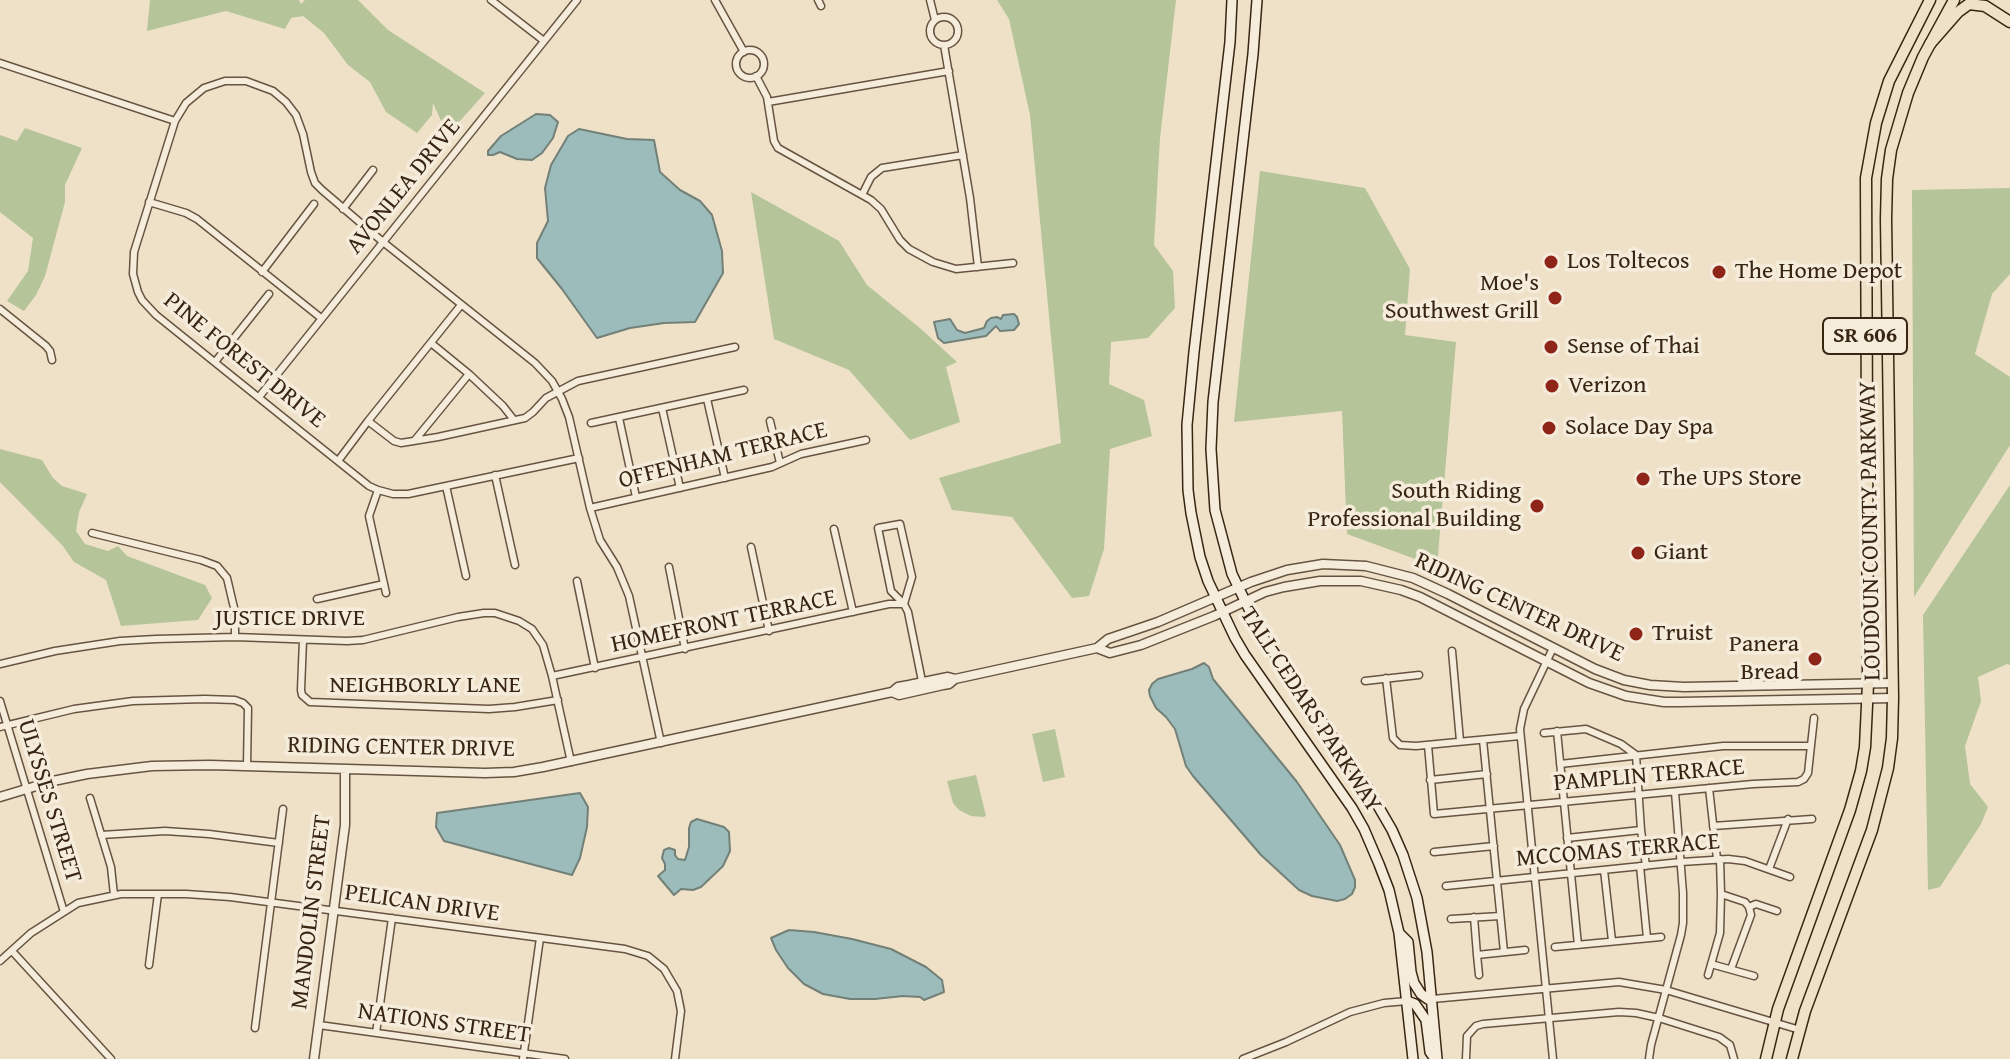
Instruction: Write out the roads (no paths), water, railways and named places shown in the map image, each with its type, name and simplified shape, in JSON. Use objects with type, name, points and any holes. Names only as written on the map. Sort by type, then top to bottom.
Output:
[{"type":"main road","name":"TALL CEDARS PARKWAY","points":[[1232,0],[1230,42],[1187,425],[1191,513],[1200,557],[1222,613],[1245,655],[1352,808],[1389,890],[1399,933],[1413,1059]]},
{"type":"main road","name":"TALL CEDARS PARKWAY","points":[[1257,0],[1215,379],[1212,436],[1215,510],[1232,574],[1261,634],[1366,785],[1392,830],[1410,874],[1427,952],[1436,1059]]},
{"type":"main road","name":"LOUDOUN COUNTY PARKWAY","points":[[1766,1059],[1774,1022],[1855,794],[1865,747],[1868,684],[1866,178],[1876,123],[1889,81],[1930,0]]},
{"type":"main road","name":"LOUDOUN COUNTY PARKWAY","points":[[1792,1059],[1872,830],[1888,768],[1893,683],[1887,179],[1902,108],[1915,74],[1954,0]]},
{"type":"main road","points":[[1986,0],[2010,21]]},
{"type":"main road","points":[[1930,44],[1969,4],[1985,6],[2010,21]]},
{"type":"main road","points":[[1399,933],[1408,942],[1414,983],[1421,994],[1432,999]]},
{"type":"main road","points":[[1407,1001],[1415,1004],[1426,1020],[1430,1052],[1436,1059]]},
{"type":"street","points":[[491,0],[544,41]]},
{"type":"street","name":"AVONLEA DRIVE","points":[[259,397],[577,0]]},
{"type":"street","points":[[715,0],[744,52]]},
{"type":"street","points":[[930,0],[935,20]]},
{"type":"street","points":[[947,17],[957,26],[956,38],[951,44],[935,43],[930,27],[935,20],[947,17]]},
{"type":"street","points":[[944,45],[970,198],[978,267]]},
{"type":"street","points":[[755,51],[763,60],[764,67],[756,76],[749,78],[739,72],[737,61],[744,52],[755,51]]},
{"type":"street","points":[[0,63],[175,121]]},
{"type":"street","points":[[768,102],[949,71]]},
{"type":"street","points":[[756,76],[768,102],[774,141],[781,151],[862,195],[881,209],[909,249],[926,259],[956,269],[1013,263]]},
{"type":"street","name":"PINE FOREST DRIVE","points":[[378,490],[369,486],[156,315],[138,292],[133,274],[137,238],[175,121],[189,100],[215,83],[246,81],[273,91],[286,102],[296,115],[303,134],[307,162],[315,183],[383,242],[535,363],[558,391],[569,417],[600,540],[626,585],[661,743]]},
{"type":"street","points":[[862,195],[871,177],[882,168],[963,155]]},
{"type":"street","points":[[343,209],[373,170]]},
{"type":"street","points":[[149,202],[197,219],[321,318]]},
{"type":"street","points":[[262,272],[314,204]]},
{"type":"street","points":[[215,362],[269,294]]},
{"type":"street","points":[[338,461],[461,305]]},
{"type":"street","points":[[0,309],[46,346],[52,360]]},
{"type":"street","points":[[431,343],[469,374],[514,420]]},
{"type":"street","points":[[368,421],[394,441],[415,441],[531,415],[543,401],[581,380],[735,347]]},
{"type":"street","points":[[415,441],[469,374]]},
{"type":"street","points":[[591,423],[744,390]]},
{"type":"street","points":[[707,399],[725,478]]},
{"type":"street","points":[[662,408],[680,488]]},
{"type":"street","points":[[619,418],[636,497]]},
{"type":"street","points":[[770,421],[780,463]]},
{"type":"street","name":"OFFENHAM TERRACE","points":[[590,508],[772,467],[801,454],[866,440]]},
{"type":"street","points":[[386,593],[369,521],[378,490],[408,494],[579,458]]},
{"type":"street","points":[[495,475],[515,565]]},
{"type":"street","points":[[446,486],[466,576]]},
{"type":"street","points":[[904,604],[912,577],[900,524],[878,528],[891,591],[908,612],[923,684]]},
{"type":"street","points":[[834,529],[853,612]]},
{"type":"street","points":[[92,533],[217,566],[227,578],[235,612],[235,637]]},
{"type":"street","points":[[751,547],[769,631]]},
{"type":"street","name":"RIDING CENTER DRIVE","points":[[892,692],[899,695],[949,684],[955,679],[1097,648],[1108,639],[1158,622],[1238,587],[1287,570],[1323,564],[1366,566],[1401,574],[1428,584],[1613,677],[1650,685],[1893,683]]},
{"type":"street","points":[[669,567],[685,649]]},
{"type":"street","name":"RIDING CENTER DRIVE","points":[[1097,648],[1110,653],[1120,651],[1168,635],[1265,592],[1310,582],[1340,580],[1381,584],[1420,597],[1547,662],[1626,696],[1664,702],[1893,698]]},
{"type":"street","points":[[577,581],[595,668]]},
{"type":"street","points":[[317,599],[384,584]]},
{"type":"street","name":"HOMEFRONT TERRACE","points":[[552,676],[889,604],[904,604]]},
{"type":"street","name":"JUSTICE DRIVE","points":[[0,664],[55,651],[120,641],[235,637],[330,642],[363,640],[458,617],[495,613],[519,621],[538,636],[547,655],[571,762]]},
{"type":"street","name":"NEIGHBORLY LANE","points":[[303,640],[301,690],[310,702],[489,709],[558,700]]},
{"type":"street","points":[[1553,648],[1520,723],[1553,1059]]},
{"type":"street","points":[[1452,651],[1460,741]]},
{"type":"street","points":[[1365,681],[1419,675]]},
{"type":"street","name":"RIDING CENTER DRIVE","points":[[0,797],[87,774],[186,764],[514,772],[892,692],[898,687],[948,677],[955,679]]},
{"type":"street","points":[[1386,678],[1392,733],[1394,741],[1400,745],[1520,736]]},
{"type":"street","points":[[3,726],[74,709],[133,701],[235,700],[248,708],[247,766]]},
{"type":"street","name":"ULYSSES STREET","points":[[0,701],[3,726],[64,912]]},
{"type":"street","name":"PAMPLIN TERRACE","points":[[1430,780],[1434,814],[1801,781],[1808,773],[1814,718]]},
{"type":"street","points":[[1544,733],[1590,730],[1621,744],[1636,755],[1647,938]]},
{"type":"street","points":[[1557,731],[1578,945]]},
{"type":"street","points":[[1483,740],[1504,952]]},
{"type":"street","points":[[1428,745],[1430,780],[1487,774]]},
{"type":"street","points":[[1560,764],[1723,746],[1810,746]]},
{"type":"street","name":"MANDOLIN STREET","points":[[314,1059],[345,825],[345,769]]},
{"type":"street","points":[[1708,975],[1720,933],[1721,894],[1709,788]]},
{"type":"street","points":[[1649,1059],[1682,929],[1683,893],[1675,792]]},
{"type":"street","points":[[90,798],[111,867],[114,895]]},
{"type":"street","points":[[255,1028],[283,809]]},
{"type":"street","points":[[1769,869],[1788,819]]},
{"type":"street","points":[[1713,826],[1812,819]]},
{"type":"street","points":[[1567,838],[1641,830]]},
{"type":"street","points":[[101,835],[165,831],[279,843]]},
{"type":"street","points":[[1434,852],[1494,846]]},
{"type":"street","name":"MCCOMAS TERRACE","points":[[1446,886],[1718,859],[1738,860],[1790,877]]},
{"type":"street","points":[[1604,870],[1612,941]]},
{"type":"street","points":[[149,965],[158,894]]},
{"type":"street","name":"PELICAN DRIVE","points":[[0,961],[31,933],[78,903],[114,895],[158,894],[230,897],[625,949],[648,956],[664,969],[677,991],[681,1011],[675,1059]]},
{"type":"street","points":[[1721,894],[1745,902],[1751,915],[1731,969]]},
{"type":"street","points":[[1749,907],[1756,904],[1777,911]]},
{"type":"street","points":[[1451,919],[1500,916]]},
{"type":"street","points":[[1474,917],[1479,975]]},
{"type":"street","points":[[376,1033],[392,918]]},
{"type":"street","points":[[1555,947],[1661,937]]},
{"type":"street","points":[[523,1056],[540,938]]},
{"type":"street","points":[[1477,955],[1525,950]]},
{"type":"street","points":[[12,951],[111,1059]]},
{"type":"street","points":[[1711,964],[1754,976]]},
{"type":"street","points":[[1432,999],[1610,982],[1634,984],[1666,990],[1800,1030]]},
{"type":"street","points":[[1243,1059],[1350,1012],[1407,1001]]},
{"type":"street","points":[[1466,1059],[1467,1036],[1476,1026],[1619,1012],[1659,1018],[1723,1039],[1730,1045],[1734,1059]]},
{"type":"street","name":"NATIONS STREET","points":[[319,1025],[523,1056],[565,1059]]},
{"type":"water","points":[[536,114],[550,115],[558,122],[553,138],[542,153],[532,160],[517,159],[500,152],[488,155],[501,136]]},
{"type":"water","points":[[579,129],[627,139],[654,140],[660,172],[680,190],[700,201],[712,215],[722,251],[723,273],[695,322],[630,328],[597,338],[537,258],[537,243],[548,221],[545,188],[551,165],[568,136]]},
{"type":"water","points":[[1014,314],[1019,324],[1014,330],[1000,331],[996,326],[986,336],[944,343],[938,338],[934,322],[950,319],[957,330],[965,333],[984,328],[991,318],[1001,319],[1003,315]]},
{"type":"water","points":[[1204,663],[1213,679],[1297,782],[1340,845],[1355,880],[1352,894],[1345,899],[1337,901],[1299,890],[1261,855],[1186,766],[1175,729],[1156,708],[1149,690],[1158,679]]},
{"type":"water","points":[[580,793],[588,807],[587,827],[580,858],[572,875],[444,841],[436,827],[437,813]]},
{"type":"water","points":[[697,819],[724,827],[729,832],[730,851],[723,866],[701,887],[681,889],[674,895],[658,876],[665,870],[664,850],[675,850],[678,859],[685,860],[689,828],[691,822]]},
{"type":"water","points":[[789,930],[852,939],[891,949],[926,967],[942,980],[944,992],[924,1000],[903,996],[850,999],[823,994],[804,984],[776,950],[771,938]]},
{"type":"place","name":"Los Toltecos","points":[[1551,262]]},
{"type":"place","name":"The Home Depot","points":[[1719,272]]},
{"type":"place","name":"Moe's Southwest Grill","points":[[1555,298]]},
{"type":"place","name":"Sense of Thai","points":[[1551,347]]},
{"type":"place","name":"Verizon","points":[[1552,386]]},
{"type":"place","name":"Solace Day Spa","points":[[1549,428]]},
{"type":"place","name":"The UPS Store","points":[[1643,479]]},
{"type":"place","name":"South Riding Professional Building","points":[[1537,506]]},
{"type":"place","name":"Giant","points":[[1638,553]]},
{"type":"place","name":"Truist","points":[[1636,634]]},
{"type":"place","name":"Panera Bread","points":[[1815,659]]}]
